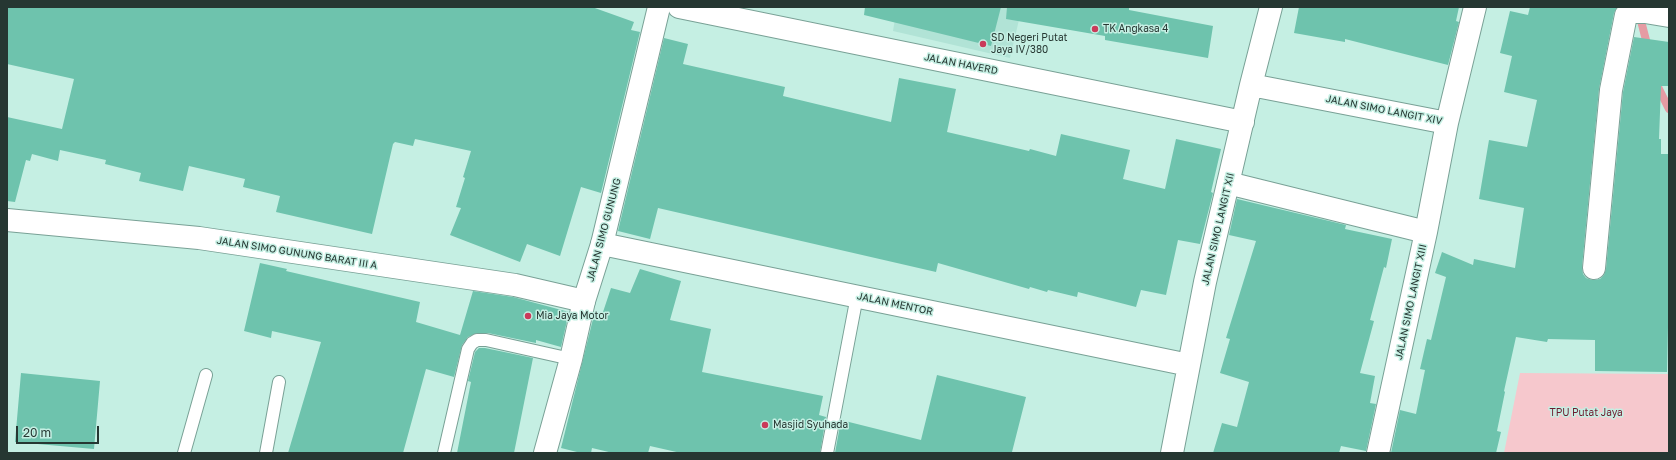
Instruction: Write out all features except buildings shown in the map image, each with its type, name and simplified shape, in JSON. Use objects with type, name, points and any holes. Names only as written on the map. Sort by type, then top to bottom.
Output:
[{"type":"street","name":"JALAN SIMO GUNUNG","points":[[545,453],[571,360],[584,301],[602,244],[659,7]]},
{"type":"street","name":"JALAN HAVERD","points":[[679,7],[1243,122]]},
{"type":"street","name":"JALAN SIMO LANGIT XII","points":[[1172,453],[1205,282],[1251,85],[1271,7]]},
{"type":"street","name":"JALAN SIMO LANGIT XIV","points":[[1251,85],[1448,123],[1475,7]]},
{"type":"street","points":[[1594,268],[1611,90],[1626,13],[1638,12],[1669,16]]},
{"type":"street","points":[[1426,232],[1448,123]]},
{"type":"street","name":"JALAN SIMO LANGIT XIII","points":[[1228,183],[1426,232],[1378,453]]},
{"type":"street","name":"JALAN SIMO GUNUNG BARAT III A","points":[[7,220],[199,238],[515,285],[584,301]]},
{"type":"street","name":"JALAN MENTOR","points":[[602,244],[1188,365]]},
{"type":"lane","points":[[827,453],[856,296]]},
{"type":"lane","points":[[444,453],[468,348],[472,343],[478,340],[486,340],[571,360]]},
{"type":"lane","points":[[184,453],[206,376]]},
{"type":"lane","points":[[266,453],[279,382]]},
{"type":"shaded area","name":"SD Negeri Putat Jaya IV/380","points":[[897,7],[1022,7],[1010,58],[893,31]]},
{"type":"green space","name":"TPU Putat Jaya","points":[[1520,373],[1669,374],[1669,453],[1504,453]]},
{"type":"waterway","points":[[1639,13],[1648,48]]},
{"type":"waterway","points":[[1657,85],[1669,109]]},
{"type":"place","name":"TK Angkasa 4","points":[[1095,29]]},
{"type":"place","name":"SD Negeri Putat Jaya IV/380","points":[[983,44]]},
{"type":"place","name":"Mia Jaya Motor","points":[[528,316]]},
{"type":"place","name":"Masjid Syuhada","points":[[765,425]]}]
